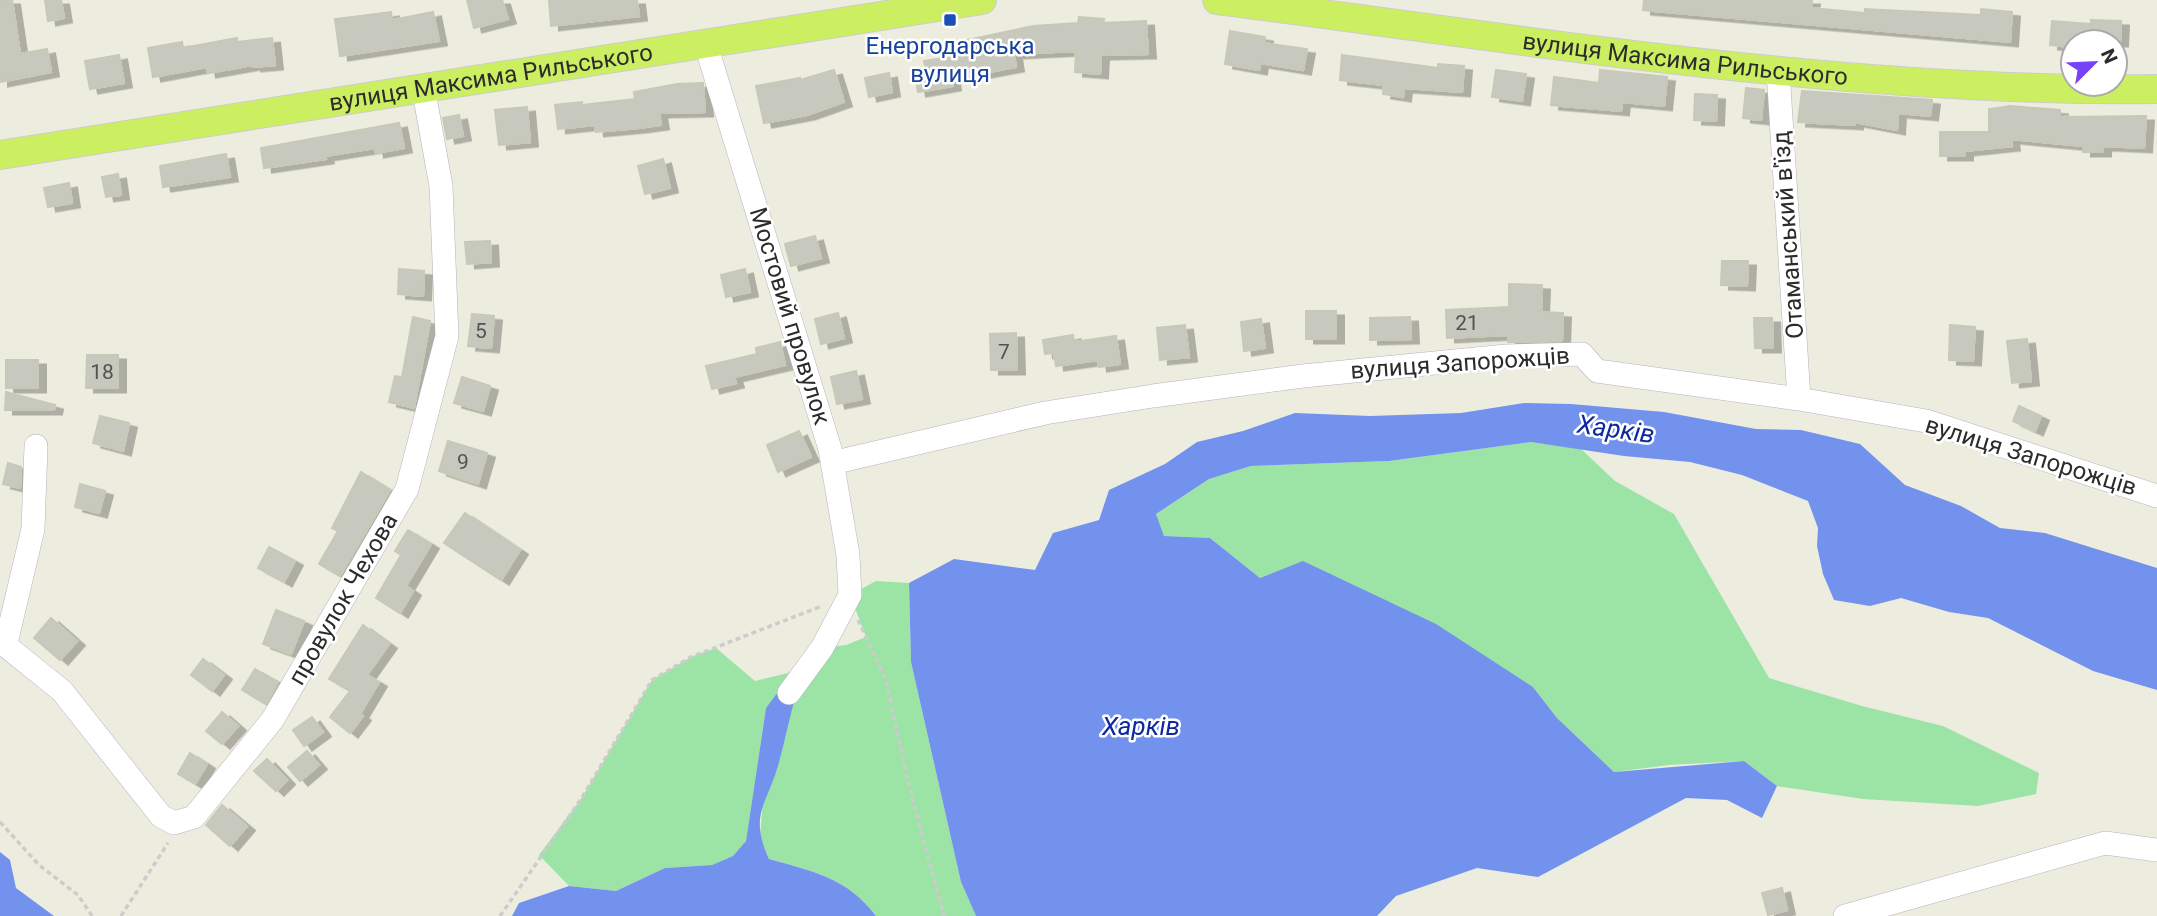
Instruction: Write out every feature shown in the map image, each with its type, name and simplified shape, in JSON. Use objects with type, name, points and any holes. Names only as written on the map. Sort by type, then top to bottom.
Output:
[{"type":"main road","name":"вулиця Максима Рильського","points":[[0,155],[982,0]]},
{"type":"main road","name":"вулиця Максима Рильського","points":[[1217,0],[1778,71],[1914,82],[2157,89]]},
{"type":"street","name":"Мостовий провулок","points":[[705,42],[793,323],[832,463],[848,555],[850,594]]},
{"type":"street","name":"Отаманський в'їзд","points":[[1778,71],[1799,399]]},
{"type":"street","name":"провулок Чехова","points":[[181,823],[194,817],[273,719],[407,489],[447,336],[441,186],[423,87]]},
{"type":"street","name":"вулиця Запорожців","points":[[832,463],[1045,413],[1153,396],[1303,376],[1506,356],[1582,354],[1597,371],[1799,399],[1926,421],[2157,496]]},
{"type":"street","points":[[36,446],[33,529],[3,642],[62,691],[161,816],[181,823]]},
{"type":"street","points":[[789,692],[821,648],[850,594]]},
{"type":"street","points":[[1845,916],[2105,843],[2157,849]]},
{"type":"path","points":[[500,916],[581,799],[652,680],[691,657],[850,594],[858,620],[886,680],[908,782],[944,916]]},
{"type":"path","points":[[0,822],[40,864],[78,895],[92,916]]},
{"type":"path","points":[[121,916],[181,823]]},
{"type":"green space","points":[[1531,442],[1580,448],[1615,481],[1674,514],[1769,678],[1862,706],[1943,726],[2039,773],[2036,794],[1978,806],[1863,799],[1777,786],[1744,761],[1669,765],[1614,772],[1557,718],[1533,687],[1303,562],[1260,578],[1210,538],[1164,536],[1156,514],[1209,479],[1251,466],[1389,461]]},
{"type":"green space","points":[[876,581],[909,583],[911,662],[961,882],[976,916],[876,916],[865,903],[841,884],[814,872],[769,859],[760,837],[763,799],[777,769],[766,708],[746,841],[733,856],[712,865],[665,868],[616,891],[569,886],[539,855],[581,799],[652,680],[691,657],[716,648],[755,681],[788,673],[822,648],[846,645],[866,637],[850,595]]},
{"type":"water","name":"Харків","points":[[1524,403],[1664,412],[1756,429],[1801,430],[1860,444],[1905,485],[1961,506],[2000,528],[2045,533],[2157,568],[2157,690],[2093,671],[1988,618],[1949,612],[1901,598],[1870,606],[1834,600],[1823,574],[1817,546],[1818,528],[1808,501],[1742,475],[1690,462],[1624,456],[1531,442],[1389,461],[1251,466],[1209,479],[1156,514],[1164,536],[1210,538],[1260,578],[1303,561],[1436,624],[1533,687],[1557,718],[1614,772],[1744,761],[1777,786],[1762,818],[1727,800],[1686,798],[1538,877],[1477,868],[1396,896],[1377,916],[976,916],[961,882],[911,662],[909,583],[954,559],[1035,570],[1053,533],[1099,520],[1109,490],[1165,464],[1197,442],[1243,431],[1295,413],[1370,416],[1461,413]]},
{"type":"water","points":[[778,692],[795,698],[778,766],[760,821],[760,832],[769,859],[814,872],[841,884],[865,903],[876,916],[512,916],[519,903],[569,886],[616,891],[665,868],[712,865],[733,856],[746,841],[766,708]]},
{"type":"water","points":[[0,852],[10,860],[16,888],[54,916],[0,916]]},
{"type":"building","points":[[0,0],[12,0],[20,54],[47,49],[51,72],[0,82]]},
{"type":"building","points":[[45,0],[61,0],[64,18],[48,21]]},
{"type":"building","points":[[467,0],[502,0],[508,19],[474,28]]},
{"type":"building","points":[[549,0],[637,0],[639,16],[551,26]]},
{"type":"building","points":[[1644,0],[1812,0],[1811,8],[1865,13],[1865,9],[1981,15],[1981,9],[2012,12],[2010,42],[1643,10]]},
{"type":"building","points":[[391,12],[392,20],[433,12],[439,41],[340,56],[335,19]]},
{"type":"building","points":[[1079,17],[1104,19],[1103,23],[1146,21],[1148,54],[1101,55],[1100,74],[1075,72],[1076,51],[1014,54],[1016,67],[952,79],[953,86],[918,92],[915,74],[926,72],[924,61],[969,54],[967,40],[1033,26],[1078,23]]},
{"type":"building","points":[[2091,20],[2121,21],[2121,28],[2059,28],[2059,46],[2050,45],[2052,21],[2091,24]]},
{"type":"building","points":[[1230,31],[1265,37],[1264,43],[1307,49],[1303,70],[1260,63],[1259,70],[1225,64]]},
{"type":"building","points":[[237,38],[237,42],[272,38],[275,65],[253,65],[208,73],[207,67],[153,77],[148,48],[182,42],[183,48]]},
{"type":"building","points":[[119,55],[124,83],[90,89],[85,61]]},
{"type":"building","points":[[1342,55],[1438,68],[1438,64],[1464,66],[1462,92],[1404,88],[1403,97],[1383,94],[1384,85],[1340,80]]},
{"type":"building","points":[[834,70],[844,102],[807,115],[764,123],[756,86],[800,80]]},
{"type":"building","points":[[1496,70],[1526,74],[1522,101],[1492,97]]},
{"type":"building","points":[[1600,70],[1667,77],[1664,106],[1622,102],[1621,111],[1551,105],[1554,77],[1599,83]]},
{"type":"building","points":[[889,73],[892,92],[869,97],[865,78]]},
{"type":"building","points":[[703,83],[705,112],[659,113],[661,125],[639,128],[596,132],[595,125],[558,129],[555,105],[635,99],[634,92],[677,84]]},
{"type":"building","points":[[1746,88],[1764,90],[1761,120],[1743,118]]},
{"type":"building","points":[[1802,91],[1932,100],[1930,116],[1898,113],[1897,130],[1855,122],[1855,125],[1798,122]]},
{"type":"building","points":[[1695,94],[1717,95],[1716,121],[1694,120]]},
{"type":"building","points":[[2010,106],[2060,110],[2060,117],[2146,116],[2144,148],[2103,146],[2103,152],[2083,152],[2083,146],[2011,139],[2012,146],[1965,151],[1965,156],[1940,156],[1940,132],[1989,132],[1989,109]]},
{"type":"building","points":[[527,107],[530,142],[499,145],[495,110]]},
{"type":"building","points":[[459,115],[463,136],[447,139],[443,118]]},
{"type":"building","points":[[399,123],[404,148],[376,153],[375,148],[325,156],[326,159],[264,168],[261,148]]},
{"type":"building","points":[[226,154],[230,177],[163,187],[160,166]]},
{"type":"building","points":[[663,159],[670,188],[645,194],[638,166]]},
{"type":"building","points":[[118,174],[121,195],[106,197],[102,177]]},
{"type":"building","points":[[69,183],[72,203],[48,207],[44,188]]},
{"type":"building","points":[[815,236],[821,258],[791,266],[785,244]]},
{"type":"building","points":[[490,241],[491,262],[467,264],[465,242]]},
{"type":"building","points":[[1722,261],[1748,261],[1747,286],[1721,285]]},
{"type":"building","points":[[399,269],[424,271],[423,296],[398,294]]},
{"type":"building","points":[[745,269],[750,292],[726,297],[721,275]]},
{"type":"building","points":[[1509,284],[1542,285],[1541,312],[1563,313],[1562,341],[1508,342],[1508,335],[1447,338],[1446,310],[1509,307]]},
{"type":"building","points":[[1306,311],[1336,311],[1336,339],[1306,339]]},
{"type":"building","points":[[838,313],[844,338],[821,344],[815,319]]},
{"type":"building","points":[[472,314],[494,316],[491,348],[468,346]]},
{"type":"building","points":[[413,317],[430,321],[414,408],[389,402],[395,376],[402,377]]},
{"type":"building","points":[[1410,317],[1411,339],[1370,340],[1370,318]]},
{"type":"building","points":[[1754,318],[1772,318],[1773,348],[1755,348]]},
{"type":"building","points":[[1261,319],[1265,348],[1244,351],[1241,322]]},
{"type":"building","points":[[1185,325],[1189,357],[1160,360],[1157,328]]},
{"type":"building","points":[[1950,325],[1975,327],[1973,361],[1949,360]]},
{"type":"building","points":[[1016,333],[1017,370],[991,370],[990,334]]},
{"type":"building","points":[[1073,335],[1074,342],[1116,336],[1120,364],[1099,367],[1098,360],[1056,366],[1054,353],[1045,354],[1043,340]]},
{"type":"building","points":[[2027,339],[2031,381],[2012,383],[2007,341]]},
{"type":"building","points":[[780,342],[785,365],[734,377],[736,383],[712,389],[706,366],[757,354],[756,348]]},
{"type":"building","points":[[87,355],[118,355],[118,388],[86,388]]},
{"type":"building","points":[[6,360],[38,360],[38,388],[6,388]]},
{"type":"building","points":[[856,371],[862,399],[837,404],[831,377]]},
{"type":"building","points":[[462,377],[490,386],[483,411],[454,403]]},
{"type":"building","points":[[6,392],[55,405],[54,410],[5,410]]},
{"type":"building","points":[[2019,406],[2041,416],[2035,431],[2013,421]]},
{"type":"building","points":[[100,416],[129,423],[123,451],[93,443]]},
{"type":"building","points":[[799,431],[811,457],[778,472],[767,445]]},
{"type":"building","points":[[448,441],[487,453],[478,484],[439,471]]},
{"type":"building","points":[[8,463],[21,467],[20,488],[3,484]]},
{"type":"building","points":[[361,472],[390,490],[340,576],[319,564],[338,531],[332,528]]},
{"type":"building","points":[[80,484],[105,491],[99,513],[75,507]]},
{"type":"building","points":[[465,513],[520,550],[501,580],[444,543]]},
{"type":"building","points":[[408,530],[431,544],[406,586],[413,591],[400,613],[376,598],[401,555],[395,551]]},
{"type":"building","points":[[269,547],[295,561],[284,582],[258,568]]},
{"type":"building","points":[[276,610],[304,621],[291,654],[263,644]]},
{"type":"building","points":[[51,618],[77,641],[60,660],[34,638]]},
{"type":"building","points":[[363,625],[389,644],[367,675],[379,682],[360,714],[363,716],[350,733],[330,717],[350,691],[329,679]]},
{"type":"building","points":[[203,659],[224,675],[212,691],[191,675]]},
{"type":"building","points":[[255,669],[278,682],[266,704],[242,690]]},
{"type":"building","points":[[222,712],[238,726],[222,744],[206,731]]},
{"type":"building","points":[[312,717],[323,732],[304,746],[293,730]]},
{"type":"building","points":[[307,751],[319,765],[300,781],[288,767]]},
{"type":"building","points":[[190,753],[207,764],[195,784],[178,774]]},
{"type":"building","points":[[267,759],[287,780],[276,791],[254,771]]},
{"type":"building","points":[[222,805],[247,826],[230,846],[206,825]]},
{"type":"building","points":[[1782,888],[1787,910],[1768,915],[1762,893]]},
{"type":"place","name":"Енергодарська вулиця","points":[[950,20]]}]
